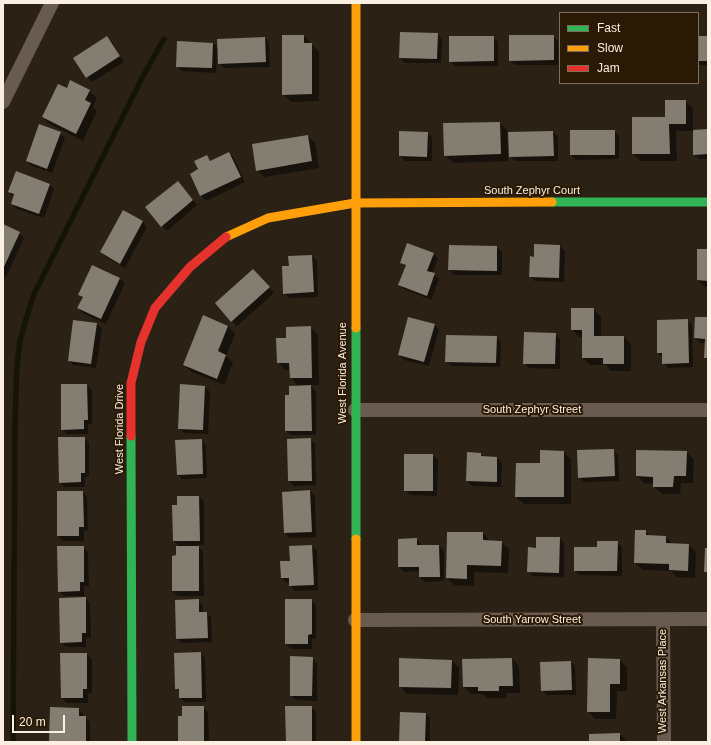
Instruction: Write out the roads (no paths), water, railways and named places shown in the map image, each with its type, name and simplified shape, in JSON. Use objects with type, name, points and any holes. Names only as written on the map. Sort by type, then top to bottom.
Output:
[{"type":"street","points":[[3,102],[52,3]]},
{"type":"street","name":"West Florida Avenue","points":[[356,3],[356,742]]},
{"type":"street","name":"South Zephyr Court","points":[[355,203],[708,202]]},
{"type":"street","name":"West Florida Drive","points":[[132,742],[131,383],[141,342],[155,308],[190,268],[229,235],[268,218],[355,203]]},
{"type":"street","name":"South Zephyr Street","points":[[355,410],[708,410]]},
{"type":"street","name":"South Yarrow Street","points":[[355,620],[708,619]]},
{"type":"street","name":"West Arkansas Place","points":[[663,620],[664,742]]},
{"type":"waterway","points":[[13,742],[15,423],[17,365],[20,341],[34,294],[143,76],[164,39]]}]
